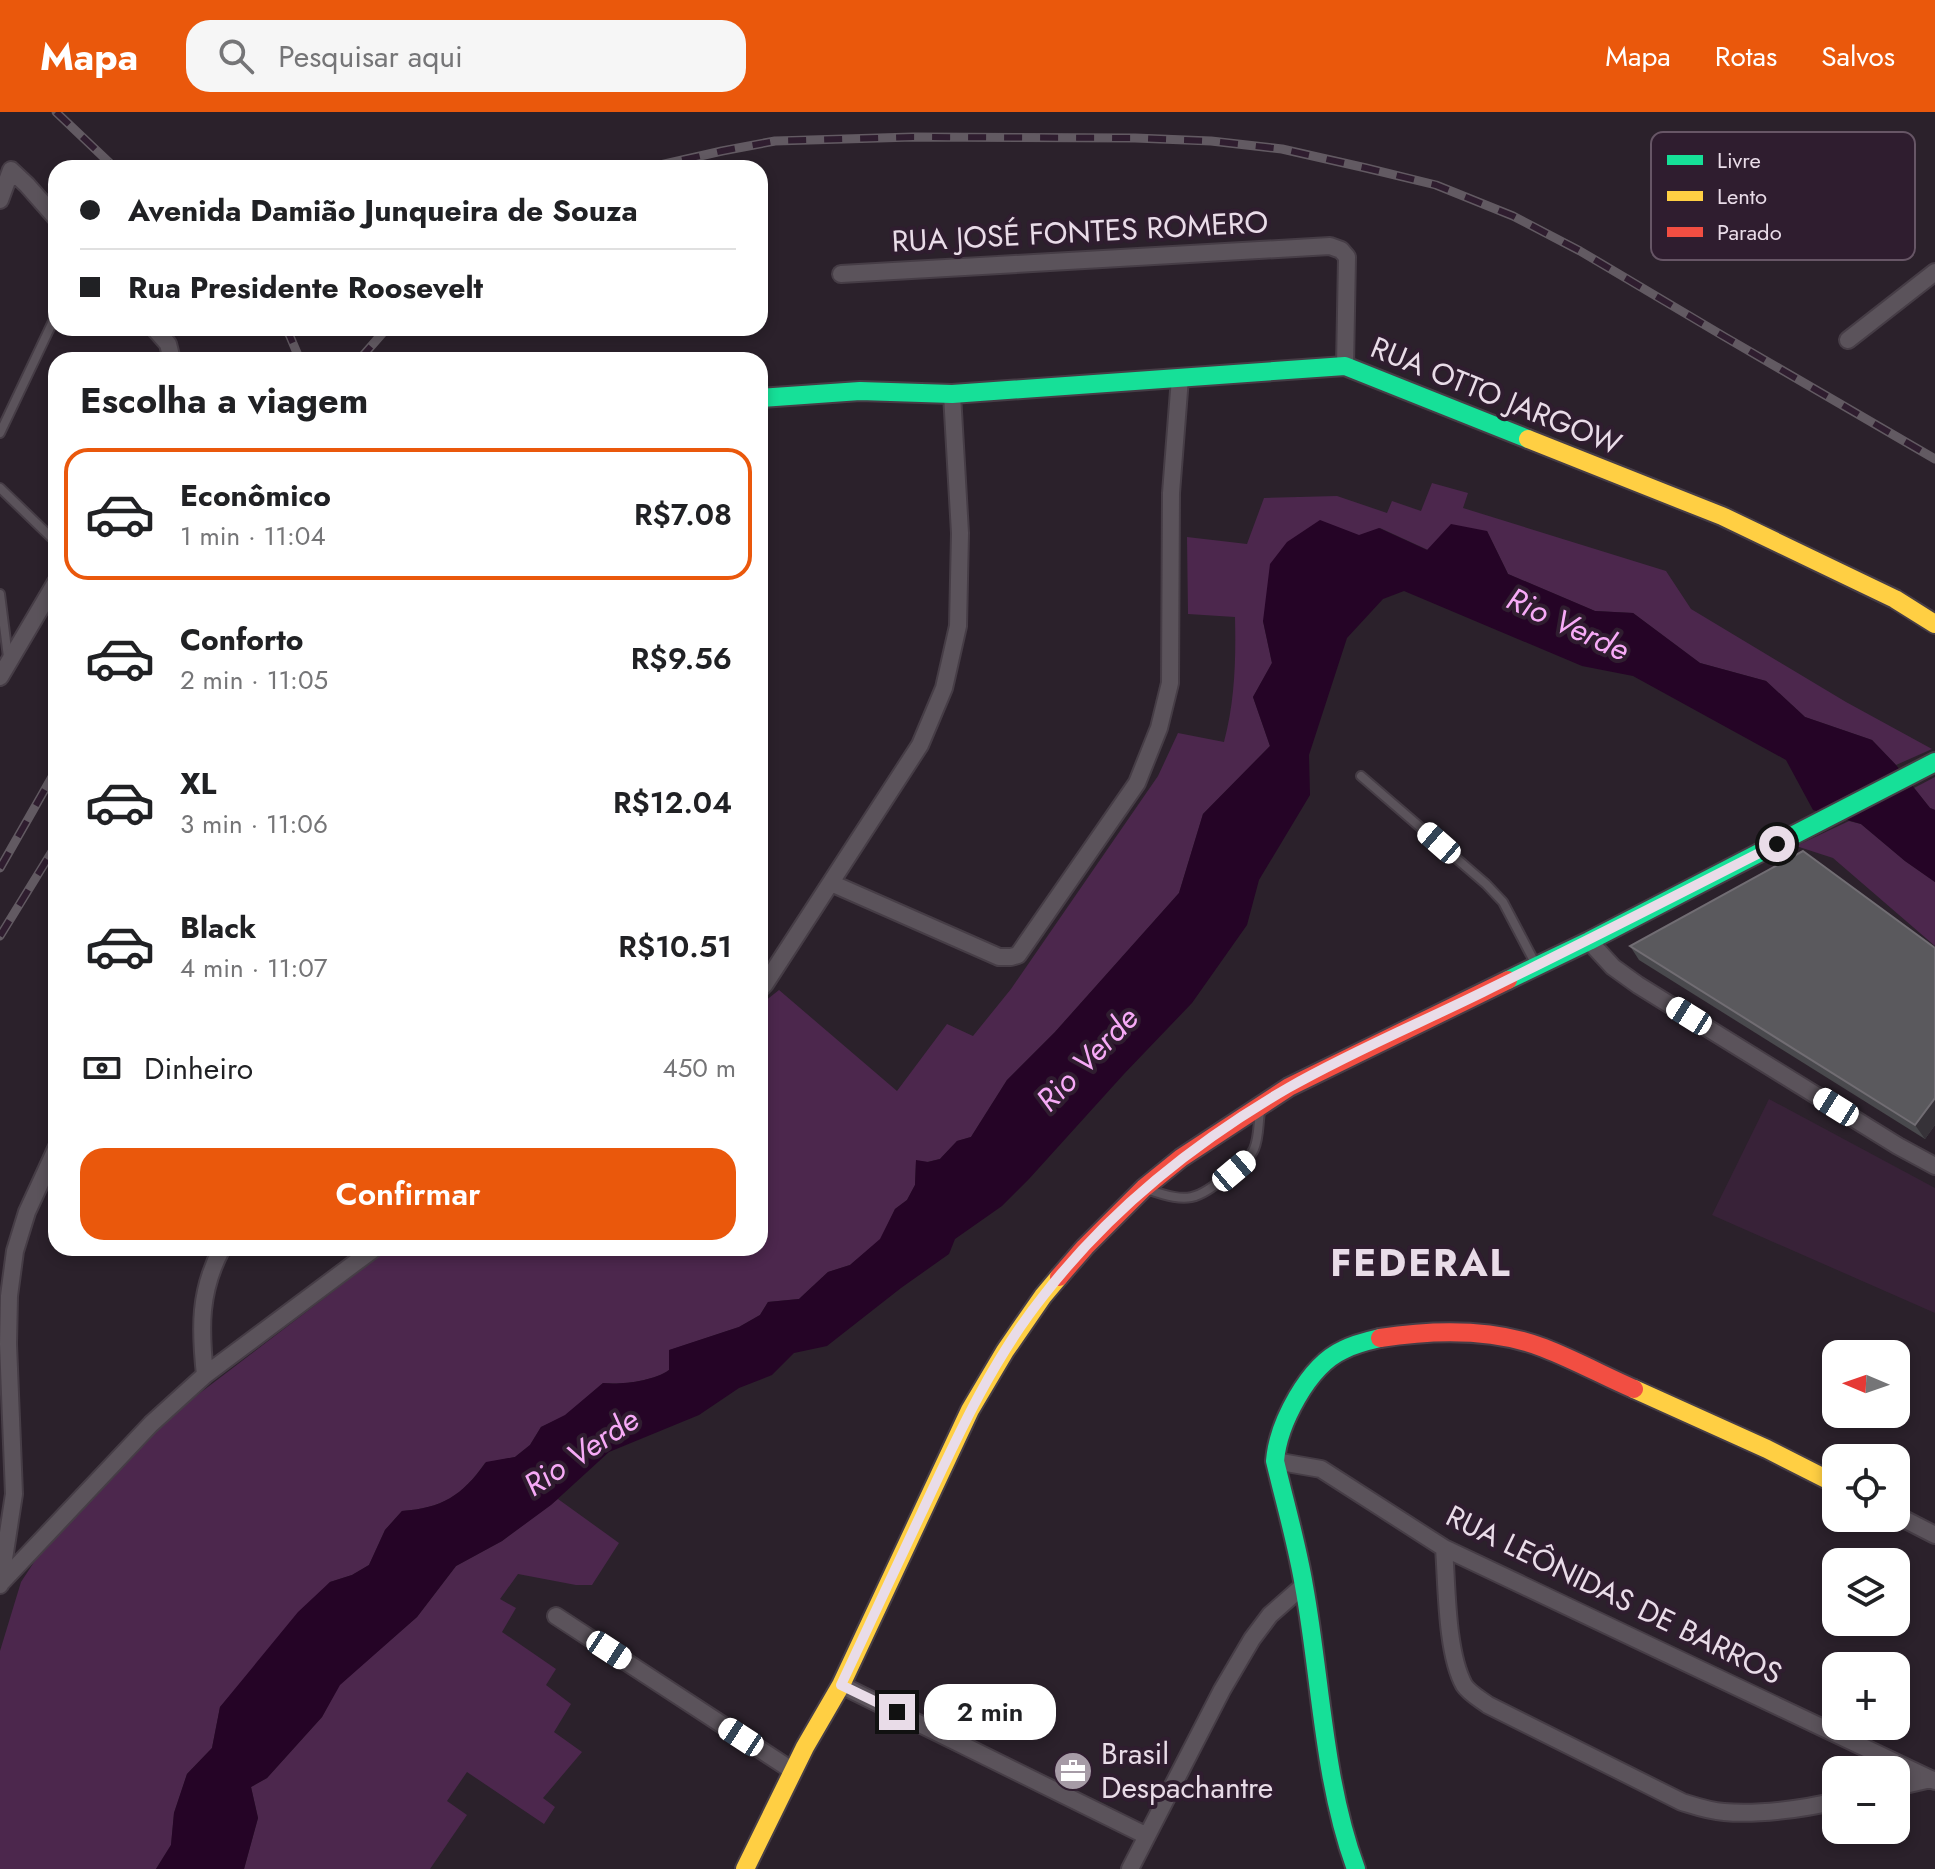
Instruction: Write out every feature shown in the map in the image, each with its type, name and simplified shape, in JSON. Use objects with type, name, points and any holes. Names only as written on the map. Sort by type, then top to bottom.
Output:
[{"type":"street","points":[[0,200],[11,170],[48,209]]},
{"type":"street","points":[[1326,246],[1341,250],[1347,257],[1345,366]]},
{"type":"street","name":"RUA JOSÉ FONTES ROMERO","points":[[841,274],[1326,246],[1353,248]]},
{"type":"street","points":[[1848,340],[1935,272]]},
{"type":"street","name":"RUA OTTO JARGOW","points":[[768,397],[860,391],[952,394],[1345,366],[1722,516],[1895,599],[1935,624]]},
{"type":"street","points":[[831,883],[999,957],[1018,955],[1137,783],[1159,728],[1170,683],[1171,493],[1180,378]]},
{"type":"street","points":[[768,979],[920,745],[944,688],[958,626],[960,533],[952,394]]},
{"type":"street","points":[[4,671],[48,596]]},
{"type":"street","points":[[745,1869],[793,1771],[841,1685],[970,1410],[1005,1351],[1051,1286],[1144,1188],[1181,1158],[1289,1087],[1589,941],[1935,762]]},
{"type":"street","points":[[1589,941],[1625,976],[1935,1166]]},
{"type":"street","points":[[0,1585],[14,1494],[9,1296],[15,1251],[27,1212],[48,1166]]},
{"type":"street","points":[[205,1375],[202,1341],[205,1291],[218,1256]]},
{"type":"street","points":[[0,1585],[151,1424],[205,1375],[364,1256]]},
{"type":"street","points":[[1356,1869],[1337,1801],[1304,1585],[1275,1461],[1283,1422],[1329,1358],[1377,1339],[1400,1335],[1460,1333],[1520,1341],[1543,1348],[1822,1477]]},
{"type":"street","name":"RUA LEÔNIDAS DE BARROS","points":[[1275,1461],[1321,1469],[1444,1548],[1933,1780]]},
{"type":"street","points":[[1910,1522],[1935,1535]]},
{"type":"street","points":[[1444,1548],[1453,1650],[1458,1670],[1465,1686],[1488,1705],[1669,1796],[1702,1808],[1757,1813],[1822,1803]]},
{"type":"street","points":[[1130,1869],[1222,1690],[1252,1639],[1270,1615],[1304,1585]]},
{"type":"street","points":[[556,1616],[793,1771]]},
{"type":"street","points":[[841,1685],[1147,1836]]},
{"type":"street","points":[[1910,1784],[1933,1780]]},
{"type":"lane","points":[[0,433],[48,332]]},
{"type":"lane","points":[[0,488],[48,534]]},
{"type":"lane","points":[[0,594],[8,654],[4,671]]},
{"type":"lane","points":[[1361,776],[1503,902],[1537,966]]},
{"type":"lane","points":[[1144,1188],[1173,1198],[1206,1193],[1248,1159],[1255,1147],[1261,1105]]},
{"type":"shaded area","points":[[1432,483],[1468,493],[1463,508],[1666,571],[1691,609],[1846,702],[1932,749],[1896,765],[1872,740],[1805,717],[1766,681],[1700,663],[1633,613],[1595,611],[1508,574],[1487,531],[1428,550],[1380,528],[1263,621],[1272,663],[1253,697],[1270,746],[1203,814],[1179,893],[1055,1032],[1007,1080],[971,1137],[957,1141],[940,1159],[916,1161],[915,1185],[907,1200],[895,1209],[881,1239],[850,1265],[828,1272],[799,1299],[768,1302],[760,1315],[739,1327],[670,1350],[669,1370],[663,1374],[637,1381],[603,1383],[565,1416],[541,1427],[530,1445],[515,1457],[485,1463],[468,1484],[450,1498],[429,1507],[402,1511],[385,1530],[369,1565],[330,1582],[220,1707],[212,1748],[187,1774],[174,1813],[171,1845],[156,1869],[0,1869],[0,1651],[21,1582],[40,1553],[158,1425],[380,1256],[768,1256],[768,999],[779,990],[897,1091],[947,1024],[973,1036],[1011,989],[1158,776],[1178,733],[1224,742],[1234,680],[1235,617],[1188,614],[1187,537],[1247,544],[1264,498],[1337,496],[1387,513],[1392,501],[1421,511]]},
{"type":"shaded area","points":[[1935,777],[1935,810],[1914,788]]},
{"type":"shaded area","points":[[1849,821],[1861,824],[1935,882],[1935,946],[1833,858],[1796,846]]},
{"type":"shaded area","points":[[1769,1099],[1935,1188],[1935,1313],[1712,1215]]},
{"type":"shaded area","points":[[558,1499],[619,1543],[592,1585],[518,1574],[500,1599],[516,1608],[502,1632],[556,1669],[546,1685],[571,1704],[554,1732],[582,1752],[543,1798],[555,1807],[544,1824],[467,1772],[447,1801],[467,1815],[430,1869],[244,1869],[258,1818],[251,1787],[267,1778],[322,1717],[339,1685],[417,1617],[456,1566],[502,1541]]},
{"type":"water","name":"Rio Verde","points":[[1320,520],[1359,535],[1379,528],[1427,550],[1451,524],[1487,531],[1508,574],[1595,611],[1633,613],[1700,663],[1766,681],[1805,717],[1872,740],[1935,810],[1935,882],[1861,824],[1813,810],[1786,760],[1633,676],[1582,666],[1404,591],[1383,599],[1347,638],[1309,755],[1310,795],[1259,880],[1247,925],[1192,1003],[1029,1179],[1002,1206],[955,1239],[949,1254],[827,1346],[794,1353],[772,1375],[739,1388],[699,1415],[609,1452],[551,1505],[502,1541],[456,1566],[417,1617],[340,1685],[322,1717],[267,1778],[251,1787],[258,1818],[244,1869],[156,1869],[171,1845],[174,1813],[187,1774],[212,1748],[220,1707],[298,1612],[330,1582],[369,1565],[385,1530],[402,1511],[440,1503],[468,1484],[486,1462],[515,1457],[530,1445],[541,1427],[565,1415],[603,1383],[637,1381],[663,1374],[669,1370],[669,1350],[739,1327],[760,1315],[768,1302],[799,1299],[828,1272],[850,1265],[880,1239],[895,1209],[907,1200],[915,1185],[916,1160],[928,1162],[940,1159],[957,1141],[971,1137],[1007,1080],[1055,1032],[1179,893],[1203,814],[1270,746],[1253,697],[1272,663],[1263,621],[1270,564],[1287,542]]},
{"type":"building","points":[[1803,851],[1935,948],[1935,1098],[1915,1125],[1630,946]]},
{"type":"railway","points":[[56,112],[107,160]]},
{"type":"railway","points":[[682,160],[775,141],[913,137],[1135,138],[1211,141],[1282,149],[1366,168],[1436,185],[1513,216],[1580,251],[1935,459]]},
{"type":"railway","points":[[290,336],[297,352]]},
{"type":"railway","points":[[366,352],[380,336]]},
{"type":"railway","points":[[0,868],[48,784]]},
{"type":"railway","points":[[0,936],[48,858]]},
{"type":"traffic: fast","points":[[768,397],[860,391],[952,394],[1345,366],[1528,439]]},
{"type":"traffic: fast","points":[[1508,980],[1935,762]]},
{"type":"traffic: fast","points":[[1356,1869],[1336,1800],[1304,1586],[1275,1461],[1289,1414],[1318,1369],[1347,1348],[1380,1338]]},
{"type":"traffic: slow","points":[[1528,439],[1722,516],[1895,599],[1935,624]]},
{"type":"traffic: slow","points":[[745,1869],[805,1747],[841,1685],[970,1410],[1005,1351],[1059,1277]]},
{"type":"traffic: slow","points":[[1634,1389],[1822,1477]]},
{"type":"traffic: jam","points":[[1059,1277],[1144,1188],[1181,1158],[1289,1087],[1508,980]]},
{"type":"traffic: jam","points":[[1380,1338],[1442,1332],[1504,1337],[1544,1348],[1634,1389]]},
{"type":"place","name":"Brasil Despachantre","points":[[1073,1771]]},
{"type":"district","name":"FEDERAL","points":[[1421,1263]]},
{"type":"route","points":[[897,1712],[841,1685],[970,1410],[1043,1296],[1085,1247],[1144,1188],[1181,1158],[1289,1087],[1589,941],[1777,844]]}]
